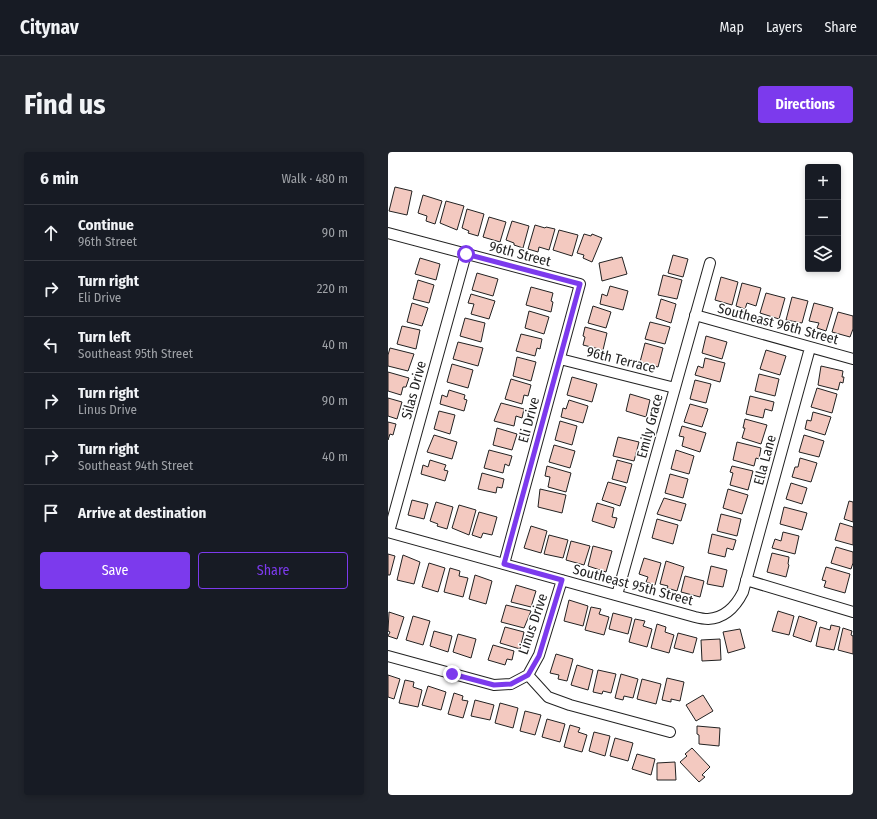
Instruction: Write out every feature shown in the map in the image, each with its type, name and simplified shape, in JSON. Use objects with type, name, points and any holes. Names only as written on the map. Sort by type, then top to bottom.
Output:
[{"type":"street","name":"96th Street","points":[[388,233],[580,284]]},
{"type":"street","name":"Silas Drive","points":[[389,532],[466,254]]},
{"type":"street","name":"Emily Grace","points":[[617,596],[710,263]]},
{"type":"street","name":"Eli Drive","points":[[504,564],[580,284]]},
{"type":"street","name":"Southeast 96th Street","points":[[695,315],[853,359]]},
{"type":"street","name":"Ella Lane","points":[[746,580],[810,348]]},
{"type":"street","name":"96th Terrace","points":[[560,359],[675,388]]},
{"type":"street","name":"Southeast 95th Street","points":[[389,532],[617,596],[695,617],[708,619],[729,612],[743,592],[746,580]]},
{"type":"street","name":"Linus Drive","points":[[528,675],[539,656],[562,580]]},
{"type":"street","points":[[746,580],[853,612]]},
{"type":"street","points":[[388,656],[494,685],[511,684],[528,675],[548,697],[570,705],[670,732]]},
{"type":"building","points":[[395,187],[412,191],[407,215],[389,211]]},
{"type":"building","points":[[423,195],[442,201],[435,224],[426,221],[427,216],[418,213]]},
{"type":"building","points":[[446,201],[464,206],[457,230],[440,223]]},
{"type":"building","points":[[467,209],[484,214],[478,236],[468,233],[469,231],[462,228]]},
{"type":"building","points":[[489,217],[506,222],[500,242],[483,237]]},
{"type":"building","points":[[512,221],[529,226],[523,248],[506,240]]},
{"type":"building","points":[[535,225],[555,229],[549,250],[539,247],[538,252],[528,249]]},
{"type":"building","points":[[559,230],[578,235],[572,256],[553,250]]},
{"type":"building","points":[[584,234],[591,236],[592,234],[602,238],[592,262],[583,258],[584,255],[577,253]]},
{"type":"building","points":[[673,255],[688,259],[683,277],[668,273]]},
{"type":"building","points":[[622,257],[627,274],[602,281],[599,263]]},
{"type":"building","points":[[420,258],[440,264],[436,280],[415,274]]},
{"type":"building","points":[[477,273],[498,279],[493,296],[472,290]]},
{"type":"building","points":[[663,275],[682,280],[677,299],[658,295]]},
{"type":"building","points":[[721,277],[738,282],[732,305],[715,300]]},
{"type":"building","points":[[418,280],[434,285],[429,303],[413,299]]},
{"type":"building","points":[[742,283],[761,288],[756,306],[747,303],[745,309],[736,306]]},
{"type":"building","points":[[610,286],[628,291],[623,310],[600,304],[602,294],[607,296]]},
{"type":"building","points":[[531,287],[553,293],[551,312],[526,305]]},
{"type":"building","points":[[766,293],[785,298],[779,319],[760,313]]},
{"type":"building","points":[[471,294],[495,301],[489,319],[471,314],[474,304],[468,303]]},
{"type":"building","points":[[792,297],[808,301],[802,323],[786,320]]},
{"type":"building","points":[[661,299],[676,304],[671,323],[656,318]]},
{"type":"building","points":[[412,303],[428,308],[422,326],[407,322]]},
{"type":"building","points":[[814,303],[833,308],[826,331],[817,328],[819,323],[809,321]]},
{"type":"building","points":[[593,306],[611,312],[606,328],[588,323]]},
{"type":"building","points":[[529,311],[549,317],[544,334],[525,328]]},
{"type":"building","points":[[838,312],[853,316],[853,329],[850,337],[832,332]]},
{"type":"building","points":[[465,318],[485,323],[481,342],[460,336]]},
{"type":"building","points":[[650,322],[670,327],[665,344],[645,339]]},
{"type":"building","points":[[402,326],[420,330],[416,349],[397,344]]},
{"type":"building","points":[[585,327],[607,333],[603,350],[583,345]]},
{"type":"building","points":[[521,334],[542,339],[540,349],[537,348],[535,356],[516,351]]},
{"type":"building","points":[[706,336],[727,342],[722,359],[702,353]]},
{"type":"building","points":[[458,342],[483,348],[478,366],[453,359]]},
{"type":"building","points":[[645,343],[663,348],[658,367],[640,362]]},
{"type":"building","points":[[390,348],[414,354],[408,371],[388,366],[388,355]]},
{"type":"building","points":[[766,350],[786,356],[780,375],[760,369]]},
{"type":"building","points":[[517,357],[536,362],[531,381],[513,376]]},
{"type":"building","points":[[705,358],[725,363],[720,382],[695,375],[698,366],[703,368]]},
{"type":"building","points":[[452,364],[473,370],[468,388],[447,382]]},
{"type":"building","points":[[821,366],[843,371],[843,383],[840,382],[838,390],[818,385]]},
{"type":"building","points":[[388,372],[409,378],[406,387],[403,387],[401,395],[388,391]]},
{"type":"building","points":[[759,374],[779,379],[775,396],[755,391]]},
{"type":"building","points":[[572,377],[597,384],[592,402],[567,395]]},
{"type":"building","points":[[511,379],[531,385],[528,396],[524,395],[522,404],[505,399]]},
{"type":"building","points":[[695,380],[711,384],[706,403],[690,399]]},
{"type":"building","points":[[817,388],[837,394],[832,413],[811,407]]},
{"type":"building","points":[[449,390],[465,395],[464,399],[467,400],[464,411],[440,404],[442,395],[447,397]]},
{"type":"building","points":[[630,394],[650,400],[646,417],[626,411]]},
{"type":"building","points":[[750,396],[774,402],[772,411],[765,409],[763,418],[746,414]]},
{"type":"building","points":[[388,398],[402,402],[397,419],[388,416]]},
{"type":"building","points":[[569,400],[588,406],[583,423],[561,417],[563,408],[566,409]]},
{"type":"building","points":[[501,403],[524,409],[522,418],[516,416],[514,426],[494,421]]},
{"type":"building","points":[[690,404],[708,409],[702,427],[684,422]]},
{"type":"building","points":[[439,411],[455,415],[450,434],[434,429]]},
{"type":"building","points":[[813,412],[831,417],[825,435],[805,429],[807,420],[811,421]]},
{"type":"building","points":[[745,419],[767,425],[761,444],[742,438],[745,428],[743,428]]},
{"type":"building","points":[[560,421],[577,426],[572,445],[555,440]]},
{"type":"building","points":[[388,422],[396,424],[393,435],[390,434],[388,440]]},
{"type":"building","points":[[682,426],[706,433],[700,452],[682,446],[684,437],[679,436]]},
{"type":"building","points":[[497,428],[517,434],[512,450],[493,445]]},
{"type":"building","points":[[434,435],[457,442],[452,459],[427,452]]},
{"type":"building","points":[[804,435],[824,441],[819,457],[799,452]]},
{"type":"building","points":[[618,437],[639,442],[634,461],[613,456]]},
{"type":"building","points":[[737,442],[761,448],[759,459],[756,458],[754,466],[733,460]]},
{"type":"building","points":[[554,445],[575,451],[570,468],[549,462]]},
{"type":"building","points":[[489,450],[512,456],[509,466],[505,464],[503,473],[484,468]]},
{"type":"building","points":[[676,450],[694,456],[689,474],[671,469]]},
{"type":"building","points":[[800,458],[817,463],[811,482],[792,477],[795,467],[798,467]]},
{"type":"building","points":[[430,460],[446,465],[444,470],[448,471],[445,481],[421,474],[423,465],[428,467]]},
{"type":"building","points":[[617,460],[632,464],[627,483],[612,479]]},
{"type":"building","points":[[547,466],[571,473],[566,492],[548,487],[550,477],[545,476]]},
{"type":"building","points":[[732,466],[753,471],[748,490],[730,485],[733,473],[730,472]]},
{"type":"building","points":[[482,473],[504,479],[502,488],[497,487],[496,493],[478,489]]},
{"type":"building","points":[[670,474],[688,479],[683,498],[665,493]]},
{"type":"building","points":[[608,482],[626,487],[620,506],[602,500]]},
{"type":"building","points":[[791,483],[807,488],[802,504],[786,499]]},
{"type":"building","points":[[540,489],[566,495],[562,513],[538,507]]},
{"type":"building","points":[[728,489],[748,495],[742,514],[723,508]]},
{"type":"building","points":[[664,498],[686,504],[681,521],[657,514]]},
{"type":"building","points":[[412,500],[428,504],[424,519],[408,515]]},
{"type":"building","points":[[849,501],[853,502],[853,522],[844,519]]},
{"type":"building","points":[[436,502],[453,507],[447,529],[437,526],[438,524],[430,521]]},
{"type":"building","points":[[597,503],[614,508],[612,517],[617,518],[614,528],[592,521]]},
{"type":"building","points":[[459,505],[476,510],[469,535],[452,528]]},
{"type":"building","points":[[784,507],[807,513],[802,530],[780,524]]},
{"type":"building","points":[[479,512],[497,517],[492,535],[483,533],[481,538],[472,535]]},
{"type":"building","points":[[721,514],[741,519],[737,536],[717,531]]},
{"type":"building","points":[[657,519],[678,525],[673,544],[652,538]]},
{"type":"building","points":[[840,523],[853,527],[853,545],[835,540]]},
{"type":"building","points":[[531,526],[547,531],[541,553],[524,548]]},
{"type":"building","points":[[783,532],[799,536],[795,554],[772,548],[775,539],[781,541]]},
{"type":"building","points":[[712,534],[736,540],[733,550],[727,548],[725,557],[708,553]]},
{"type":"building","points":[[549,535],[568,540],[563,558],[544,554]]},
{"type":"building","points":[[571,541],[590,546],[584,565],[566,560]]},
{"type":"building","points":[[593,546],[612,551],[606,572],[588,566]]},
{"type":"building","points":[[836,547],[853,552],[853,563],[851,569],[831,563]]},
{"type":"building","points":[[772,553],[789,557],[786,577],[767,572]]},
{"type":"building","points":[[388,554],[395,556],[390,575],[388,575]]},
{"type":"building","points":[[403,555],[420,562],[414,584],[397,580]]},
{"type":"building","points":[[644,558],[661,563],[655,585],[646,582],[648,577],[639,574]]},
{"type":"building","points":[[666,561],[684,567],[677,591],[660,584]]},
{"type":"building","points":[[429,563],[445,568],[438,592],[422,587]]},
{"type":"building","points":[[711,566],[727,570],[723,587],[707,584]]},
{"type":"building","points":[[826,567],[850,574],[845,593],[824,587],[826,581],[822,580]]},
{"type":"building","points":[[450,568],[460,571],[459,576],[468,578],[463,597],[444,592]]},
{"type":"building","points":[[475,575],[492,581],[486,604],[469,599]]},
{"type":"building","points":[[685,576],[704,581],[700,597],[681,592]]},
{"type":"building","points":[[516,585],[536,591],[531,607],[511,602]]},
{"type":"building","points":[[569,600],[588,606],[583,626],[564,621]]},
{"type":"building","points":[[506,605],[531,611],[524,628],[501,622]]},
{"type":"building","points":[[591,607],[601,609],[599,614],[609,617],[604,635],[585,630]]},
{"type":"building","points":[[778,611],[794,616],[789,635],[772,631]]},
{"type":"building","points":[[389,612],[404,617],[397,639],[388,636],[390,632],[388,631]]},
{"type":"building","points":[[613,613],[632,618],[628,634],[609,629]]},
{"type":"building","points":[[413,616],[430,621],[423,645],[406,640]]},
{"type":"building","points":[[799,616],[817,622],[811,642],[793,636]]},
{"type":"building","points":[[635,619],[645,621],[643,626],[652,629],[647,647],[629,642]]},
{"type":"building","points":[[657,624],[666,627],[665,632],[674,635],[669,653],[651,648]]},
{"type":"building","points":[[831,625],[840,627],[834,650],[816,646],[820,627],[830,630]]},
{"type":"building","points":[[505,627],[524,632],[520,649],[500,643]]},
{"type":"building","points":[[843,628],[852,631],[853,654],[838,650]]},
{"type":"building","points":[[740,629],[745,648],[728,653],[723,632]]},
{"type":"building","points":[[434,631],[452,636],[448,652],[430,646]]},
{"type":"building","points":[[678,633],[697,638],[693,653],[674,648]]},
{"type":"building","points":[[458,634],[476,639],[471,658],[453,652]]},
{"type":"building","points":[[720,639],[721,660],[702,661],[701,640]]},
{"type":"building","points":[[493,645],[514,651],[512,660],[507,659],[505,665],[488,660]]},
{"type":"building","points":[[556,654],[573,659],[567,681],[558,679],[559,675],[550,673]]},
{"type":"building","points":[[577,665],[593,670],[588,690],[571,685]]},
{"type":"building","points":[[598,670],[616,674],[611,693],[603,691],[602,694],[593,692]]},
{"type":"building","points":[[621,674],[638,679],[633,698],[624,696],[623,700],[615,698]]},
{"type":"building","points":[[388,675],[400,679],[394,699],[388,697]]},
{"type":"building","points":[[667,678],[684,682],[680,701],[671,699],[671,702],[662,700]]},
{"type":"building","points":[[642,679],[661,684],[656,704],[637,699]]},
{"type":"building","points":[[405,680],[414,682],[413,687],[422,690],[418,707],[399,703]]},
{"type":"building","points":[[428,686],[446,692],[441,710],[422,705]]},
{"type":"building","points":[[454,693],[463,696],[462,700],[468,701],[463,718],[448,714]]},
{"type":"building","points":[[703,695],[713,711],[696,721],[686,705]]},
{"type":"building","points":[[475,700],[494,705],[490,720],[471,716]]},
{"type":"building","points":[[500,703],[518,708],[513,728],[495,723]]},
{"type":"building","points":[[525,711],[541,715],[535,735],[520,731]]},
{"type":"building","points":[[547,719],[565,724],[560,742],[542,737]]},
{"type":"building","points":[[570,725],[580,728],[578,732],[587,735],[582,752],[564,747]]},
{"type":"building","points":[[697,726],[720,728],[719,746],[699,744]]},
{"type":"building","points":[[594,732],[610,736],[605,756],[589,751]]},
{"type":"building","points":[[615,738],[633,743],[628,761],[610,756]]},
{"type":"building","points":[[692,748],[710,767],[702,775],[705,777],[699,782],[680,762],[687,756],[685,754]]},
{"type":"building","points":[[637,754],[655,759],[651,775],[632,769]]},
{"type":"building","points":[[675,762],[676,780],[657,780],[657,763]]},
{"type":"route","points":[[452,674],[494,685],[511,684],[528,675],[539,656],[562,580],[504,564],[580,284],[466,254]]}]
